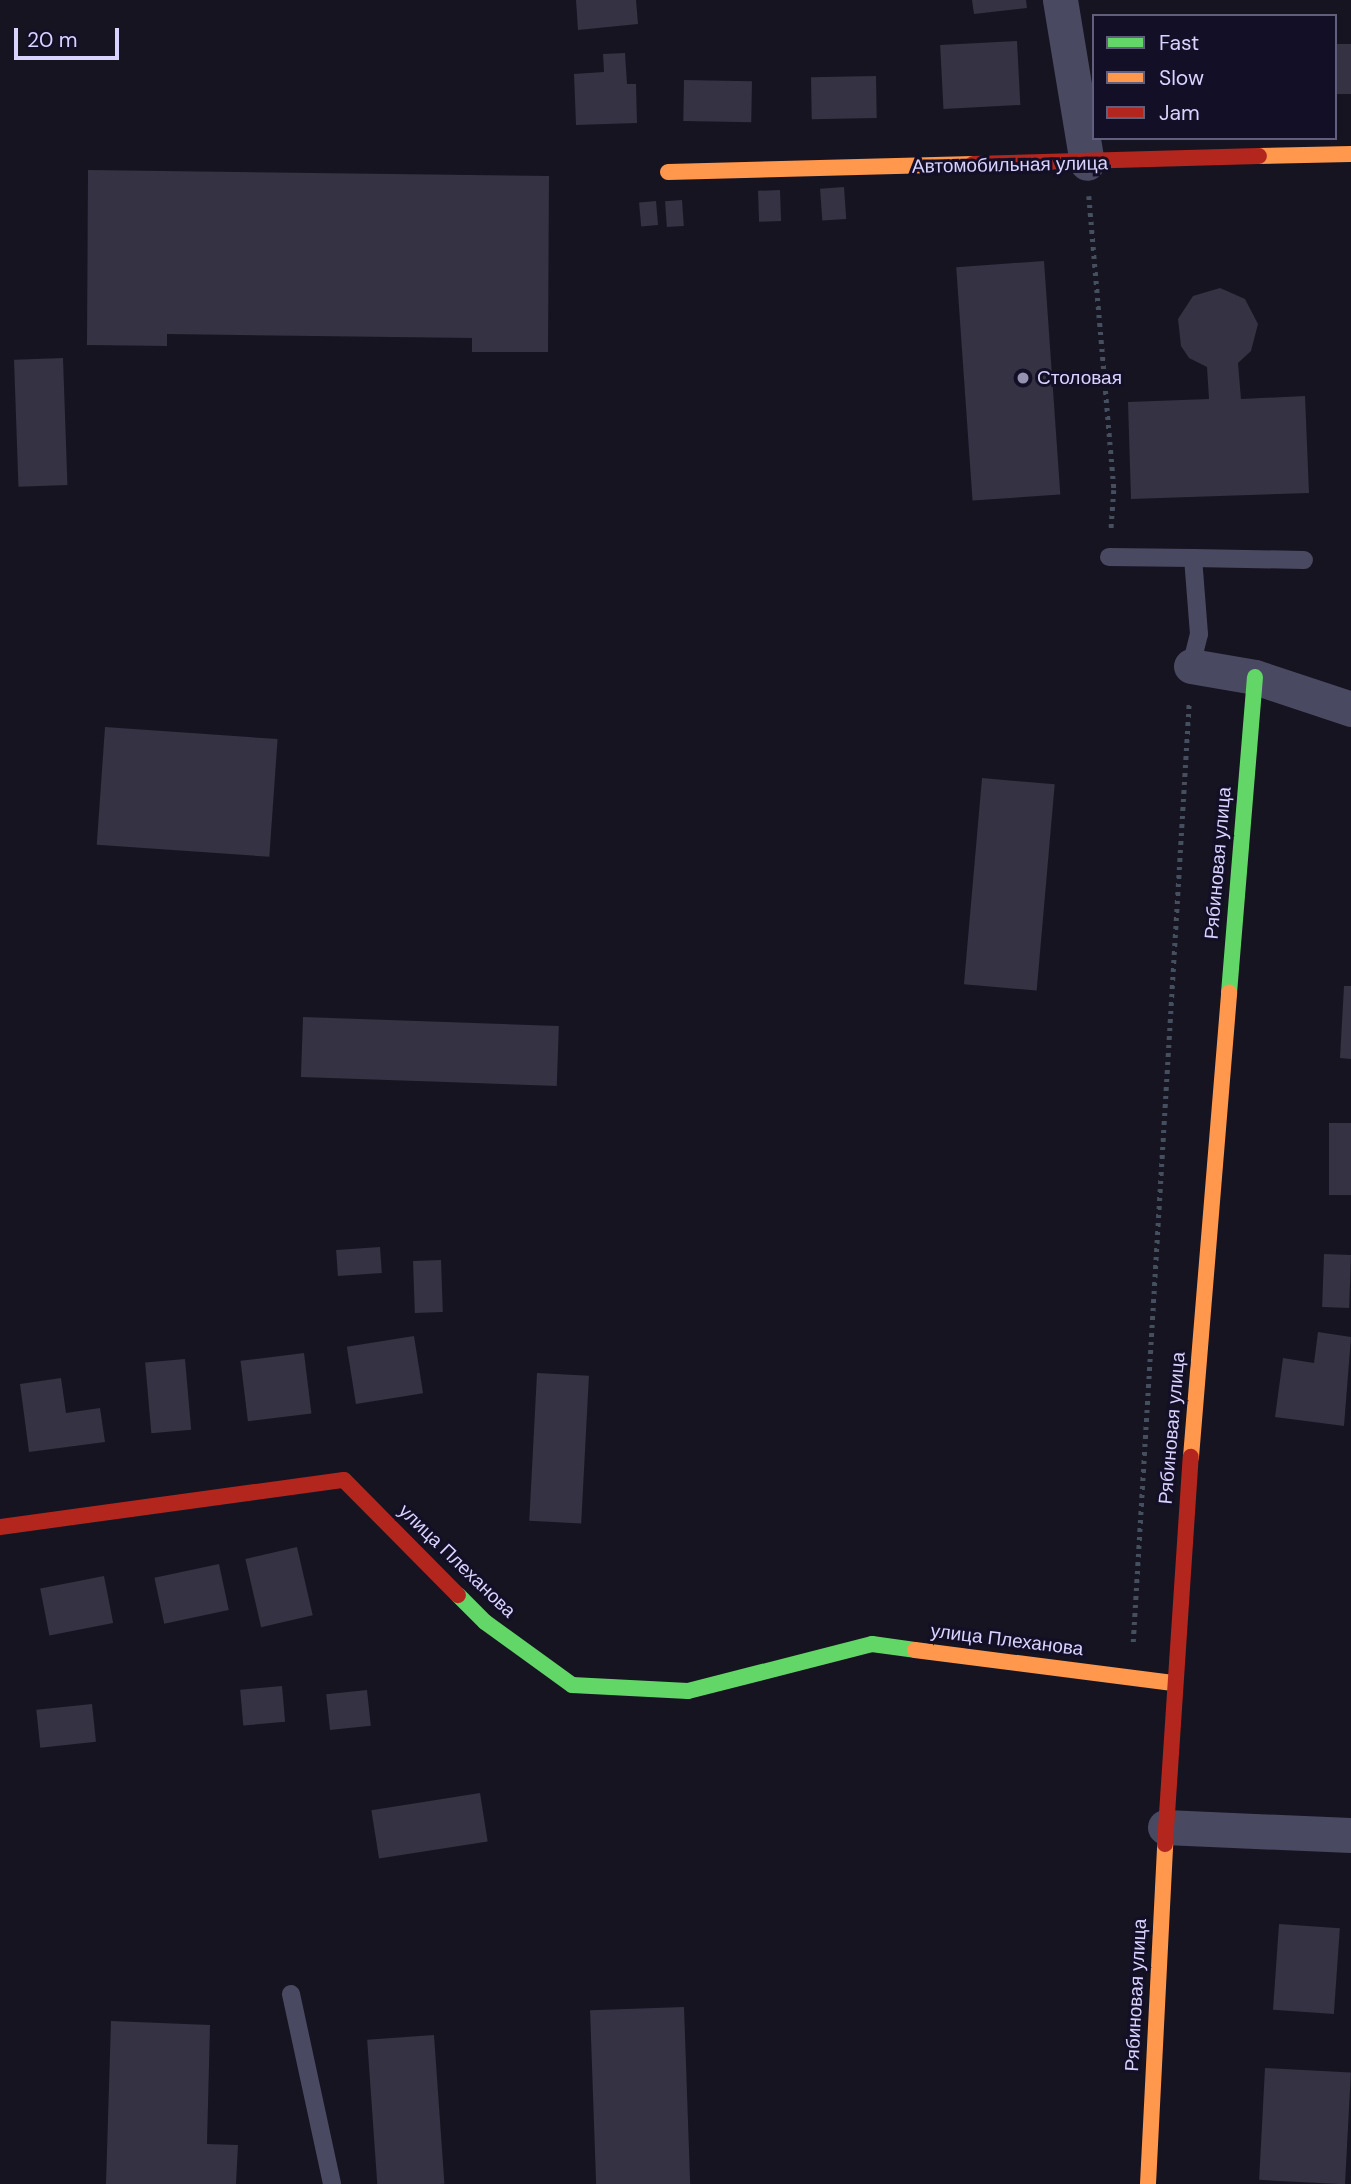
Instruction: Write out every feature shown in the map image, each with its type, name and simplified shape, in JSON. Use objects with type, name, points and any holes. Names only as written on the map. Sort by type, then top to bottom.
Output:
[{"type":"street","points":[[1060,0],[1087,163]]},
{"type":"street","name":"Автомобильная улица","points":[[668,172],[1351,155]]},
{"type":"street","points":[[1191,666],[1255,677],[1351,709]]},
{"type":"street","name":"Рябиновая улица","points":[[1148,2184],[1172,1683],[1255,677]]},
{"type":"street","name":"улица Плеханова","points":[[0,1527],[344,1480],[485,1622],[572,1685],[688,1691],[872,1644],[1172,1683]]},
{"type":"street","points":[[1165,1827],[1351,1835]]},
{"type":"lane","points":[[1109,557],[1304,560]]},
{"type":"lane","points":[[1191,666],[1199,634],[1193,558]]},
{"type":"lane","points":[[291,1994],[332,2184]]},
{"type":"path","points":[[1087,163],[1114,491],[1109,557]]},
{"type":"path","points":[[1133,1642],[1191,666]]},
{"type":"building","points":[[576,0],[636,0],[638,24],[578,30]]},
{"type":"building","points":[[972,0],[1026,0],[1027,8],[974,14]]},
{"type":"building","points":[[1017,41],[1020,105],[943,109],[940,45]]},
{"type":"building","points":[[1337,44],[1351,44],[1351,94],[1337,94]]},
{"type":"building","points":[[625,53],[627,84],[636,84],[637,123],[576,125],[574,74],[604,72],[603,54]]},
{"type":"building","points":[[876,76],[877,118],[812,119],[811,77]]},
{"type":"building","points":[[684,80],[752,81],[751,122],[683,121]]},
{"type":"building","points":[[88,170],[549,176],[548,352],[472,352],[472,338],[167,334],[167,346],[87,345]]},
{"type":"building","points":[[844,187],[846,219],[822,221],[820,189]]},
{"type":"building","points":[[780,190],[781,221],[759,222],[758,191]]},
{"type":"building","points":[[682,200],[684,226],[667,227],[665,201]]},
{"type":"building","points":[[656,201],[658,225],[641,226],[639,202]]},
{"type":"building","points":[[1044,261],[1060,494],[973,501],[956,267]]},
{"type":"building","points":[[1220,288],[1245,299],[1258,324],[1251,351],[1238,363],[1241,399],[1305,396],[1309,493],[1131,499],[1128,402],[1209,399],[1207,367],[1189,358],[1181,346],[1178,319],[1193,296]]},
{"type":"building","points":[[63,358],[67,485],[18,487],[14,360]]},
{"type":"building","points":[[105,727],[278,739],[269,857],[97,845]]},
{"type":"building","points":[[982,778],[1055,784],[1037,991],[964,984]]},
{"type":"building","points":[[1344,986],[1351,986],[1351,1059],[1340,1058]]},
{"type":"building","points":[[303,1017],[559,1026],[557,1086],[301,1077]]},
{"type":"building","points":[[1329,1123],[1351,1123],[1351,1195],[1329,1195]]},
{"type":"building","points":[[380,1247],[382,1273],[338,1276],[336,1250]]},
{"type":"building","points":[[1324,1254],[1351,1255],[1349,1308],[1322,1307]]},
{"type":"building","points":[[441,1260],[443,1312],[415,1313],[413,1261]]},
{"type":"building","points":[[1318,1332],[1351,1337],[1344,1426],[1275,1417],[1283,1358],[1314,1363]]},
{"type":"building","points":[[414,1336],[423,1393],[356,1404],[347,1347]]},
{"type":"building","points":[[304,1353],[311,1414],[248,1421],[240,1361]]},
{"type":"building","points":[[185,1359],[191,1430],[151,1433],[145,1362]]},
{"type":"building","points":[[537,1373],[589,1376],[581,1524],[529,1521]]},
{"type":"building","points":[[61,1378],[66,1413],[100,1408],[105,1442],[29,1452],[20,1384]]},
{"type":"building","points":[[297,1547],[313,1615],[261,1627],[245,1559]]},
{"type":"building","points":[[219,1564],[229,1610],[164,1624],[154,1578]]},
{"type":"building","points":[[104,1576],[113,1623],[49,1636],[40,1588]]},
{"type":"building","points":[[282,1686],[285,1722],[243,1726],[240,1690]]},
{"type":"building","points":[[367,1690],[371,1726],[330,1730],[326,1694]]},
{"type":"building","points":[[92,1704],[96,1742],[40,1748],[36,1710]]},
{"type":"building","points":[[480,1793],[488,1841],[379,1859],[371,1810]]},
{"type":"building","points":[[1279,1924],[1340,1928],[1334,2014],[1273,2010]]},
{"type":"building","points":[[684,2007],[690,2184],[596,2184],[590,2010]]},
{"type":"building","points":[[111,2021],[210,2025],[207,2144],[238,2145],[236,2184],[106,2184]]},
{"type":"building","points":[[434,2035],[444,2184],[377,2184],[367,2040]]},
{"type":"building","points":[[1265,2068],[1351,2073],[1345,2184],[1259,2180]]},
{"type":"traffic: fast","points":[[1229,993],[1255,677]]},
{"type":"traffic: fast","points":[[458,1595],[485,1622],[572,1685],[688,1691],[872,1644],[915,1650]]},
{"type":"traffic: slow","points":[[1259,156],[1351,154]]},
{"type":"traffic: slow","points":[[668,172],[973,164]]},
{"type":"traffic: slow","points":[[1191,1457],[1229,993]]},
{"type":"traffic: slow","points":[[915,1650],[1173,1683]]},
{"type":"traffic: slow","points":[[1148,2184],[1165,1844]]},
{"type":"traffic: jam","points":[[973,164],[1259,156]]},
{"type":"traffic: jam","points":[[1165,1844],[1191,1457]]},
{"type":"traffic: jam","points":[[0,1527],[344,1480],[458,1595]]},
{"type":"place","name":"Столовая","points":[[1023,378]]}]
